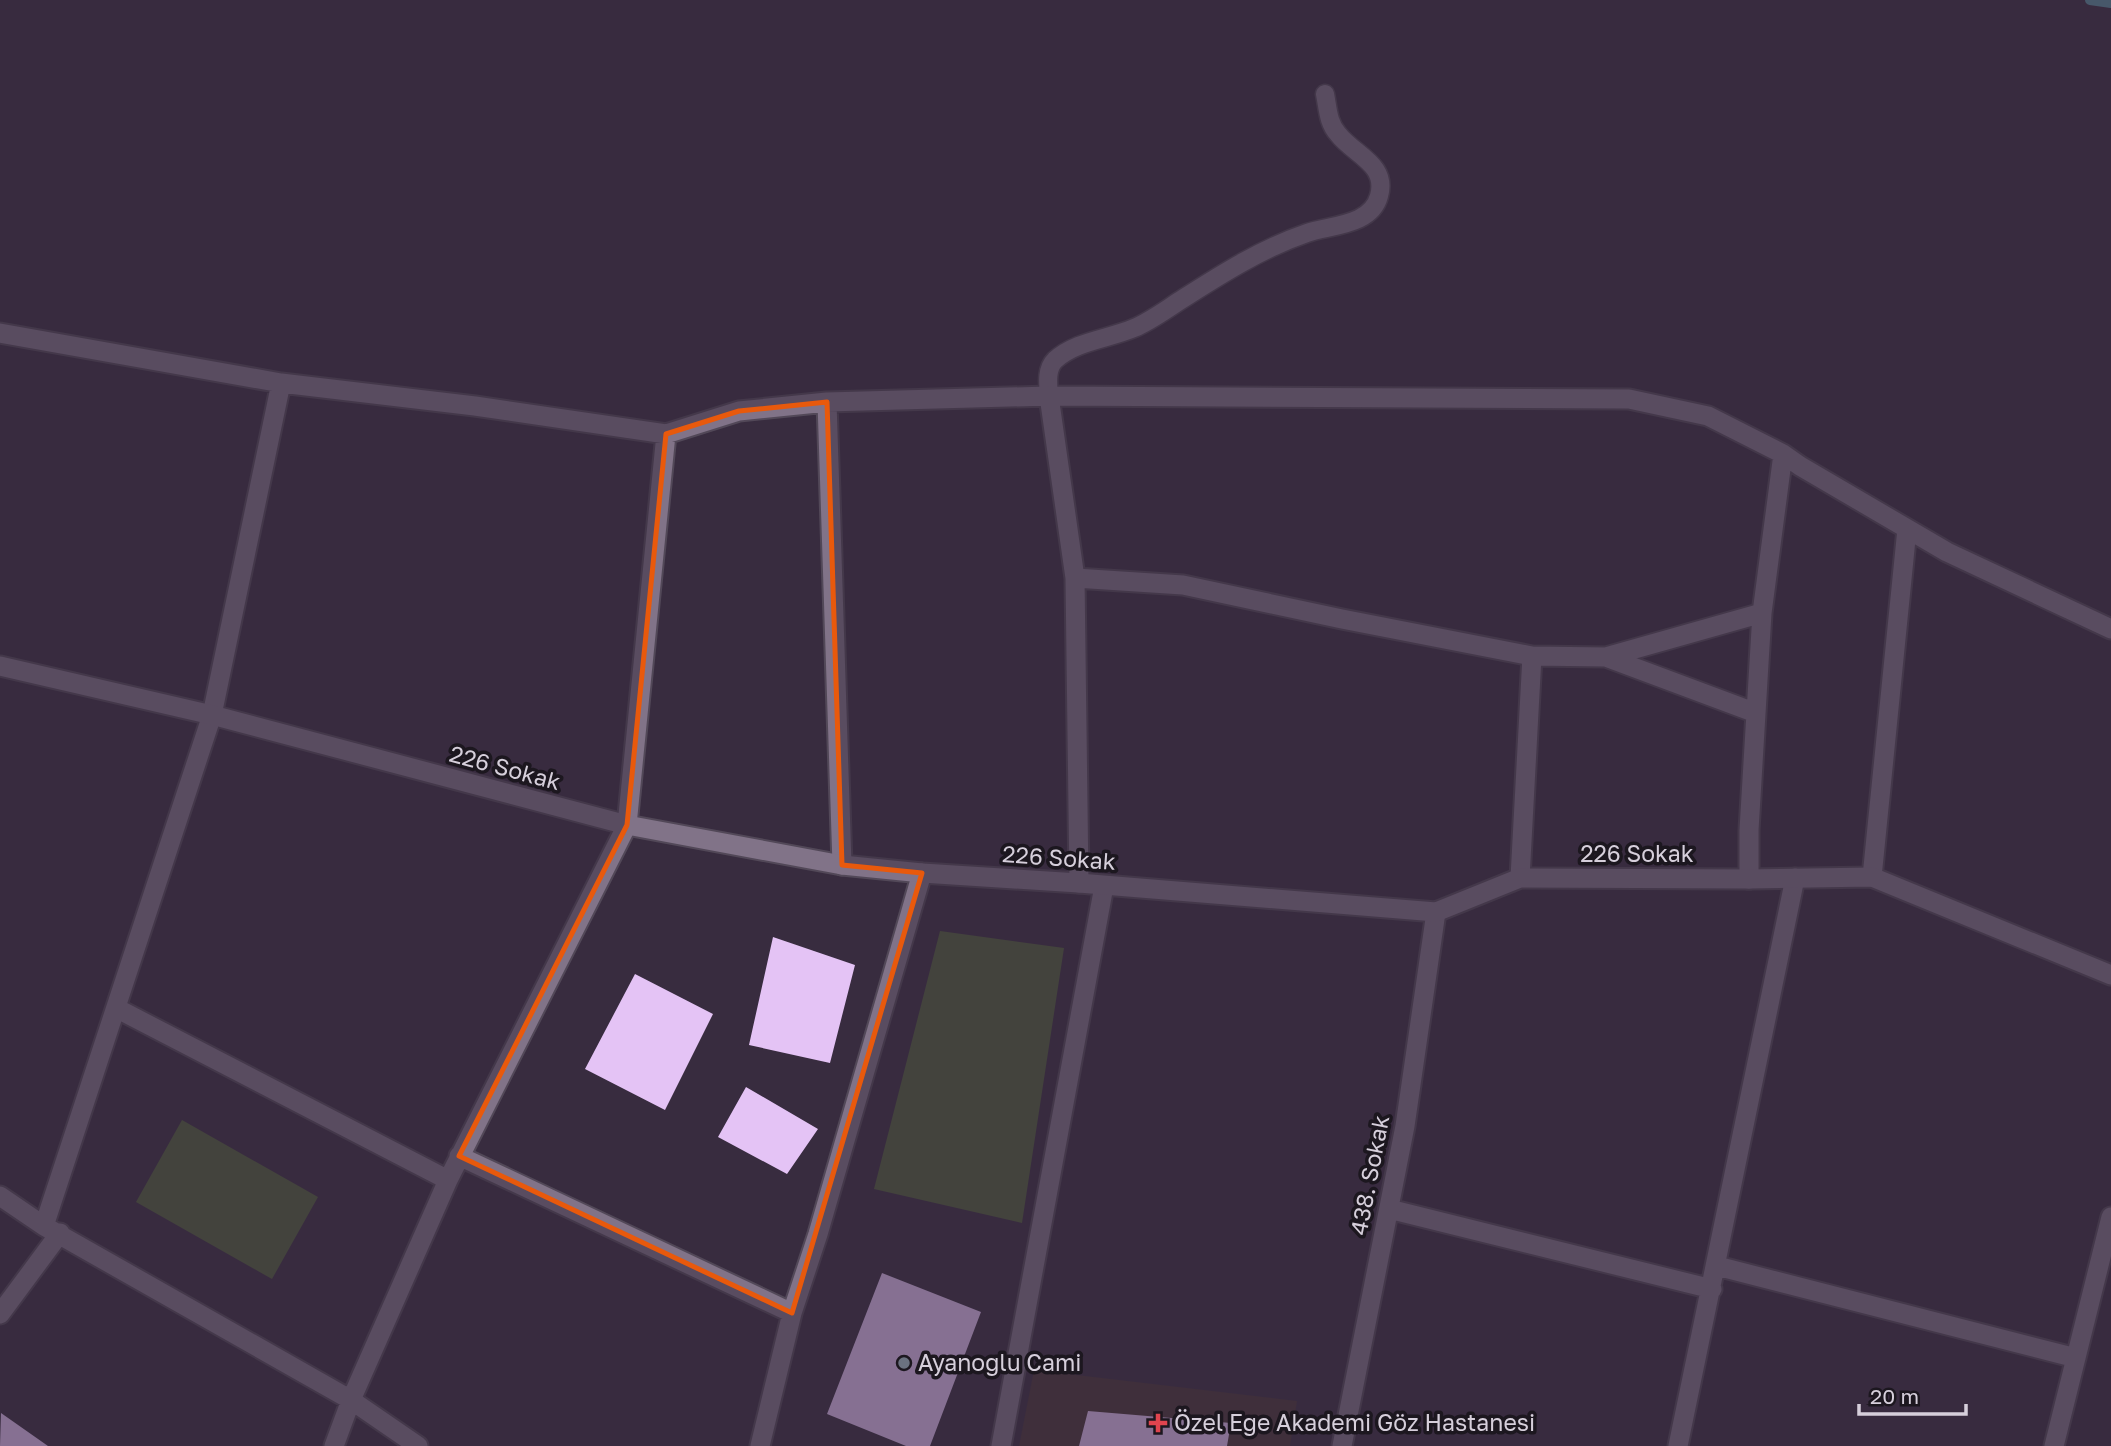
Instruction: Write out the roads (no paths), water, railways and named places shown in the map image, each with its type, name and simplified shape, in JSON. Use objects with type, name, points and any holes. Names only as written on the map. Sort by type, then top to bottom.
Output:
[{"type":"street","points":[[0,333],[281,383],[475,406],[666,434],[739,411],[827,402],[1049,396],[1629,399],[1708,416],[1783,454],[1947,552],[2111,629]]},
{"type":"street","points":[[0,1314],[52,1229],[116,1009],[212,715],[281,383]]},
{"type":"street","points":[[1049,396],[1075,578],[1079,883]]},
{"type":"street","points":[[827,402],[842,865]]},
{"type":"street","points":[[334,1446],[351,1400],[459,1156],[627,825],[666,434]]},
{"type":"street","points":[[1749,879],[1749,830],[1762,613],[1783,454]]},
{"type":"street","points":[[1872,877],[1907,529]]},
{"type":"street","points":[[1075,578],[1183,584],[1342,619],[1532,656],[1606,657],[1762,613]]},
{"type":"street","points":[[1520,877],[1532,656]]},
{"type":"street","points":[[1606,657],[1756,713]]},
{"type":"street","name":"226 Sokak","points":[[0,666],[212,715],[627,825],[842,865],[1436,912],[1520,877],[1872,877],[2111,975]]},
{"type":"street","points":[[760,1446],[792,1313],[818,1234],[922,873]]},
{"type":"street","points":[[1678,1446],[1795,878]]},
{"type":"street","points":[[1001,1446],[1104,886]]},
{"type":"street","name":"438. Sokak","points":[[1342,1446],[1405,1126],[1436,912]]},
{"type":"street","points":[[116,1009],[448,1180]]},
{"type":"street","points":[[459,1156],[792,1313]]},
{"type":"street","points":[[0,1196],[52,1229],[351,1400],[418,1446]]},
{"type":"street","points":[[1389,1209],[1712,1289]]},
{"type":"street","points":[[2054,1446],[2111,1217]]},
{"type":"street","points":[[1717,1266],[2076,1358]]},
{"type":"lane","points":[[1049,396],[1050,367],[1055,360],[1072,349],[1135,328],[1227,271],[1307,233],[1362,217],[1372,210],[1379,199],[1379,177],[1370,162],[1336,133],[1330,122],[1325,94]]},
{"type":"waterway","points":[[2090,0],[2111,3]]},
{"type":"place","name":"Ayanoğlu Cami","points":[[904,1363]]},
{"type":"place","name":"Özel Ege Akademi Göz Hastanesi","points":[[1158,1423]]}]
